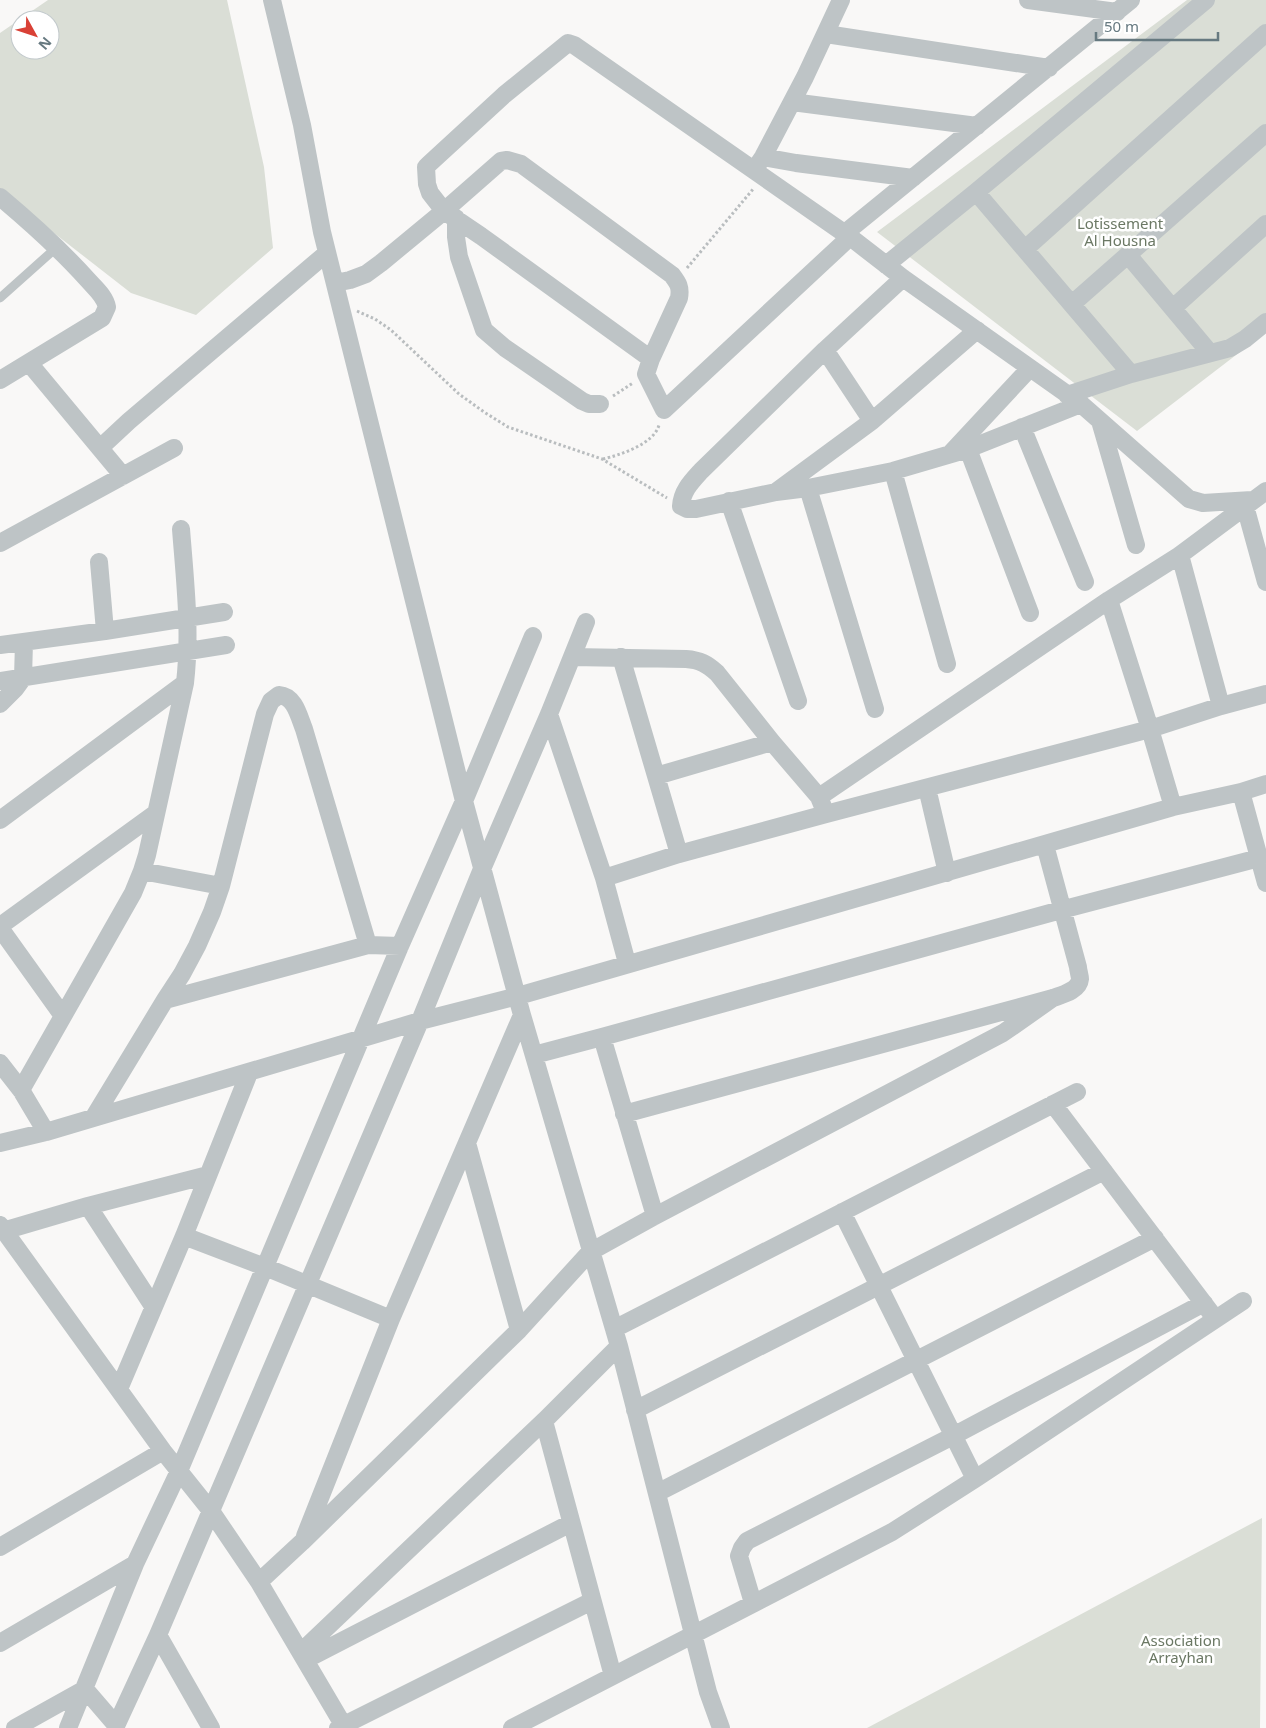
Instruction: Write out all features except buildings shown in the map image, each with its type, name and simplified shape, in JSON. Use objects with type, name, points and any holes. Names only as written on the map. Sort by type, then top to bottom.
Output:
[{"type":"street","points":[[272,0],[302,125],[327,253],[464,801],[522,1015],[616,1338],[708,1692],[721,1728]]},
{"type":"street","points":[[761,168],[841,0]]},
{"type":"street","points":[[1028,0],[1117,12]]},
{"type":"street","points":[[1131,0],[913,178],[847,235],[664,410],[648,367],[450,215],[430,193],[427,184],[426,167],[504,95],[568,43],[574,45],[761,168],[847,235],[903,278],[1074,399],[1189,499],[1203,504],[1254,499]]},
{"type":"street","points":[[886,265],[1206,0]]},
{"type":"street","points":[[1025,249],[1266,33]]},
{"type":"street","points":[[826,34],[1049,68]]},
{"type":"street","points":[[792,102],[976,126]]},
{"type":"street","points":[[1072,304],[1266,133]]},
{"type":"street","points":[[335,283],[366,274],[450,215],[501,161],[513,161],[521,164],[672,275],[677,281],[680,288],[679,298],[648,367]]},
{"type":"street","points":[[761,168],[796,163],[913,178]]},
{"type":"street","points":[[976,192],[1132,374]]},
{"type":"street","points":[[0,197],[57,247],[102,296],[107,308],[102,318],[0,380]]},
{"type":"street","points":[[450,215],[459,257],[484,330],[506,348],[582,400],[589,404],[600,404]]},
{"type":"street","points":[[1173,308],[1266,224]]},
{"type":"street","points":[[100,448],[129,421],[327,253]]},
{"type":"street","points":[[1128,255],[1210,353]]},
{"type":"street","points":[[903,278],[825,350],[701,471],[688,485],[682,497],[681,506],[686,509],[696,509],[776,492],[808,488],[893,471],[968,449],[1022,427],[1074,399],[1132,374],[1230,348],[1266,322]]},
{"type":"street","points":[[776,492],[872,421],[977,330]]},
{"type":"street","points":[[825,350],[872,421]]},
{"type":"street","points":[[29,362],[123,476]]},
{"type":"street","points":[[950,454],[1030,368]]},
{"type":"street","points":[[1100,420],[1136,545]]},
{"type":"street","points":[[1022,427],[1086,582]]},
{"type":"street","points":[[0,543],[174,448]]},
{"type":"street","points":[[968,449],[1030,613]]},
{"type":"street","points":[[893,471],[947,664]]},
{"type":"street","points":[[808,488],[875,709]]},
{"type":"street","points":[[819,796],[1109,600],[1180,555],[1254,499]]},
{"type":"street","points":[[1254,499],[1266,582]]},
{"type":"street","points":[[729,501],[798,701]]},
{"type":"street","points":[[21,1090],[133,893],[142,871],[185,683],[188,651],[188,618],[180,529]]},
{"type":"street","points":[[1180,555],[1221,706]]},
{"type":"street","points":[[99,562],[105,631]]},
{"type":"street","points":[[1109,600],[1173,807]]},
{"type":"street","points":[[0,645],[224,612]]},
{"type":"street","points":[[85,1689],[116,1727],[158,1635],[420,1021],[482,869],[550,714],[586,622]]},
{"type":"street","points":[[68,1728],[136,1564],[179,1471],[533,636]]},
{"type":"street","points":[[0,704],[15,689],[22,678],[24,642]]},
{"type":"street","points":[[0,681],[226,645]]},
{"type":"street","points":[[572,657],[686,658],[699,660],[706,664],[717,673],[772,742],[819,796],[826,814]]},
{"type":"street","points":[[621,658],[680,854]]},
{"type":"street","points":[[0,820],[185,683]]},
{"type":"street","points":[[604,878],[680,854],[1150,729],[1221,706],[1266,694]]},
{"type":"street","points":[[94,1117],[164,1000],[182,974],[197,946],[221,886],[265,714],[275,696],[285,695],[291,700],[304,729],[368,945]]},
{"type":"street","points":[[550,714],[604,878],[627,963]]},
{"type":"street","points":[[656,776],[772,742]]},
{"type":"street","points":[[0,1143],[46,1132],[420,1021],[518,996],[1173,807],[1241,792],[1266,784]]},
{"type":"street","points":[[927,788],[946,873]]},
{"type":"street","points":[[1241,792],[1266,884]]},
{"type":"street","points":[[63,1016],[0,927],[156,813]]},
{"type":"street","points":[[259,1582],[519,1330],[590,1252],[1003,1033],[1053,998],[1074,988],[1080,979],[1078,966],[1061,910],[1045,845]]},
{"type":"street","points":[[534,1054],[1259,858]]},
{"type":"street","points":[[142,871],[221,886]]},
{"type":"street","points":[[164,1000],[368,945],[400,946]]},
{"type":"street","points":[[624,1114],[1053,998]]},
{"type":"street","points":[[302,1542],[391,1319],[522,1015]]},
{"type":"street","points":[[602,1037],[655,1216]]},
{"type":"street","points":[[0,1063],[21,1090],[46,1132]]},
{"type":"street","points":[[119,1388],[184,1236],[249,1073]]},
{"type":"street","points":[[303,1656],[544,1421],[616,1338],[842,1212],[1077,1092]]},
{"type":"street","points":[[1053,1104],[1215,1319]]},
{"type":"street","points":[[467,1143],[519,1330]]},
{"type":"street","points":[[635,1410],[1104,1171]]},
{"type":"street","points":[[208,1175],[2,1228],[163,1451],[211,1511],[259,1582],[342,1727],[592,1601]]},
{"type":"street","points":[[88,1206],[153,1306]]},
{"type":"street","points":[[842,1212],[975,1479]]},
{"type":"street","points":[[184,1236],[391,1319]]},
{"type":"street","points":[[657,1493],[1154,1238]]},
{"type":"street","points":[[512,1728],[892,1532],[975,1479],[1243,1300]]},
{"type":"street","points":[[754,1603],[739,1556],[747,1541],[953,1436],[1204,1303]]},
{"type":"street","points":[[1130,1342],[1146,1365]]},
{"type":"street","points":[[544,1421],[614,1676]]},
{"type":"street","points":[[0,1547],[163,1451]]},
{"type":"street","points":[[303,1656],[571,1523]]},
{"type":"street","points":[[0,1642],[136,1564]]},
{"type":"street","points":[[158,1635],[211,1728]]},
{"type":"street","points":[[15,1728],[85,1689]]},
{"type":"lane","points":[[0,298],[57,247]]},
{"type":"path","points":[[677,281],[761,168]]},
{"type":"path","points":[[342,307],[360,312],[383,324],[459,394],[484,412],[508,426],[602,459],[681,506]]},
{"type":"path","points":[[600,404],[648,367]]},
{"type":"path","points":[[602,459],[622,454],[643,444],[658,431],[664,410]]},
{"type":"green space","points":[[48,0],[227,0],[264,167],[273,248],[196,315],[131,293],[0,191],[0,33],[10,26],[10,60],[60,60],[60,10],[33,10]]},
{"type":"green space","name":"Lotissement Al Housna","points":[[1187,0],[1266,0],[1266,332],[1137,431],[877,232]]},
{"type":"green space","name":"Association Arrayhan","points":[[1262,1518],[1260,1728],[867,1728]]}]
